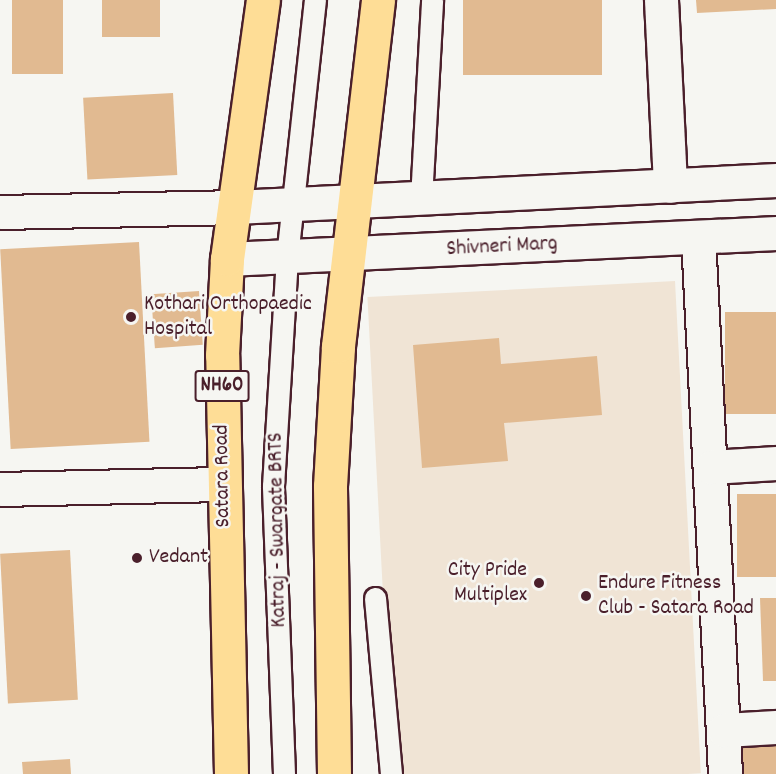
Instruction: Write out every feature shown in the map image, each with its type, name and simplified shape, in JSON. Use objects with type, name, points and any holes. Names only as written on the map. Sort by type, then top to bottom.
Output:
[{"type":"highway","name":"Satara Road","points":[[231,774],[222,484],[227,259],[263,0]]},
{"type":"highway","points":[[334,774],[330,486],[355,203],[378,0]]},
{"type":"street","points":[[661,0],[670,186]]},
{"type":"street","points":[[0,212],[355,203],[776,180]]},
{"type":"street","name":"Shivneri Marg","points":[[227,259],[350,255],[776,233]]},
{"type":"street","points":[[698,237],[725,774]]},
{"type":"street","points":[[711,466],[776,463]]},
{"type":"street","points":[[0,489],[222,484]]},
{"type":"street","points":[[724,730],[776,727]]},
{"type":"lane","name":"Katraj - Swargate BRTS","points":[[285,774],[273,486],[287,257],[296,205],[315,0]]},
{"type":"lane","points":[[421,199],[432,0]]},
{"type":"lane","points":[[375,598],[391,774]]},
{"type":"shaded area","points":[[675,281],[701,773],[392,774],[367,297]]},
{"type":"building","points":[[12,0],[63,0],[63,74],[12,74]]},
{"type":"building","points":[[102,0],[160,0],[160,37],[102,37]]},
{"type":"building","points":[[463,0],[602,0],[602,75],[463,75]]},
{"type":"building","points":[[696,0],[776,0],[776,9],[697,13]]},
{"type":"building","points":[[173,93],[177,175],[87,180],[83,98]]},
{"type":"building","points":[[139,242],[149,442],[11,449],[0,249]]},
{"type":"building","points":[[199,291],[203,345],[155,348],[151,294]]},
{"type":"building","points":[[725,312],[776,312],[776,414],[725,414]]},
{"type":"building","points":[[499,338],[501,364],[597,356],[602,415],[504,423],[508,461],[422,468],[413,345]]},
{"type":"building","points":[[737,494],[776,494],[776,577],[737,577]]},
{"type":"building","points":[[70,550],[78,700],[8,703],[0,554]]},
{"type":"building","points":[[760,598],[776,598],[776,681],[763,681]]},
{"type":"building","points":[[730,741],[776,741],[776,774],[730,774]]},
{"type":"building","points":[[70,759],[71,774],[23,774],[22,762]]},
{"type":"place","name":"Kothari Orthopaedic Hospital","points":[[131,317]]},
{"type":"place","name":"Vedant","points":[[137,558]]},
{"type":"place","name":"City Pride Multiplex","points":[[539,583]]},
{"type":"place","name":"Endure Fitness Club - Satara Road","points":[[586,596]]}]
